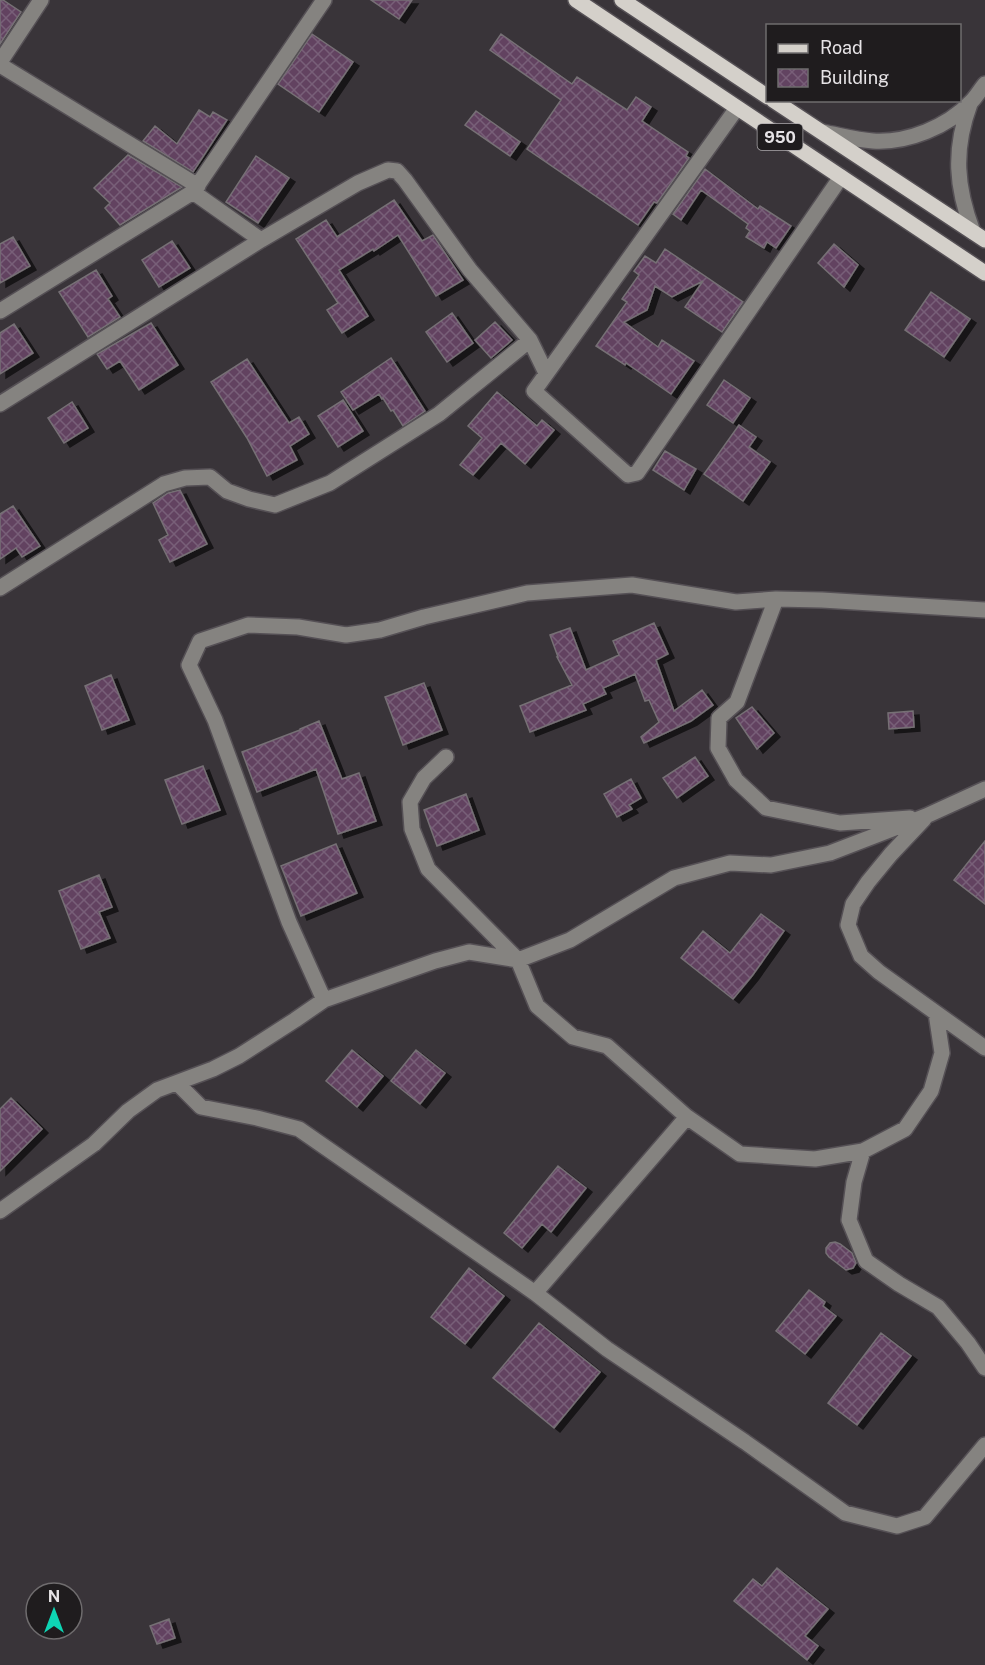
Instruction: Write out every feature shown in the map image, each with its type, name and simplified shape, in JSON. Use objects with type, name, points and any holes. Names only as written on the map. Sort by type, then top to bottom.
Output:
[{"type":"main road","name":"950","points":[[576,0],[985,273]]},
{"type":"main road","points":[[622,0],[766,96]]},
{"type":"main road","name":"950","points":[[776,102],[979,236]]},
{"type":"street","points":[[41,0],[0,63],[195,189],[261,240]]},
{"type":"street","points":[[0,311],[195,189],[324,0]]},
{"type":"street","points":[[821,132],[873,141],[903,138],[932,129],[959,112],[971,102],[985,84]]},
{"type":"street","points":[[971,102],[960,136],[958,172],[962,201],[979,236]]},
{"type":"street","points":[[737,108],[534,391],[628,475],[636,473],[841,177]]},
{"type":"street","points":[[0,404],[261,240],[372,176],[388,170],[397,171],[405,180],[470,270],[530,340],[546,373]]},
{"type":"street","points":[[0,588],[164,484],[185,478],[210,477],[227,491],[249,500],[275,505],[330,483],[439,414],[530,340]]},
{"type":"street","points":[[324,1000],[289,922],[215,720],[189,665],[200,641],[248,625],[298,627],[346,635],[380,630],[424,617],[527,593],[632,585],[736,602],[776,599],[822,600],[985,610]]},
{"type":"street","points":[[776,599],[737,702],[719,718],[718,748],[736,780],[766,808],[840,823],[926,816]]},
{"type":"street","points":[[446,757],[424,778],[410,802],[412,829],[428,869],[518,960],[537,1006],[573,1037],[607,1046],[687,1117],[740,1154],[815,1159],[863,1151],[905,1129],[931,1091],[942,1053],[936,1013]]},
{"type":"street","points":[[0,1211],[94,1144],[128,1111],[157,1090],[213,1069],[239,1056],[324,1000],[435,961],[469,952],[518,960],[570,940],[674,878],[730,863],[771,865],[830,853],[926,816],[985,789]]},
{"type":"street","points":[[926,816],[868,882],[853,904],[848,925],[861,956],[879,972],[985,1048]]},
{"type":"street","points":[[177,1083],[201,1107],[299,1129],[535,1293],[607,1349],[845,1513],[897,1526],[925,1517],[985,1445]]},
{"type":"street","points":[[535,1293],[687,1117]]},
{"type":"street","points":[[863,1151],[854,1182],[849,1220],[867,1261],[899,1284],[938,1307],[985,1368]]},
{"type":"building","points":[[0,0],[21,12],[0,44]]},
{"type":"building","points":[[371,0],[412,0],[399,19]]},
{"type":"building","points":[[312,34],[353,62],[319,112],[278,84]]},
{"type":"building","points":[[501,34],[572,84],[577,77],[627,110],[636,97],[651,107],[642,121],[688,152],[686,156],[689,158],[638,225],[527,149],[561,100],[490,50]]},
{"type":"building","points":[[199,110],[210,117],[213,112],[227,120],[193,172],[143,141],[155,126],[177,144]]},
{"type":"building","points":[[476,111],[520,142],[510,156],[465,125]]},
{"type":"building","points":[[128,155],[182,187],[120,225],[105,208],[110,203],[94,188]]},
{"type":"building","points":[[256,156],[289,178],[258,223],[226,202]]},
{"type":"building","points":[[705,169],[758,209],[760,206],[791,226],[776,248],[767,242],[764,248],[746,237],[750,231],[746,228],[748,224],[701,190],[681,220],[673,214]]},
{"type":"building","points":[[394,200],[422,241],[433,235],[463,280],[436,296],[398,235],[339,270],[368,316],[342,333],[327,310],[338,303],[296,239],[326,220],[337,237]]},
{"type":"building","points":[[13,237],[30,266],[0,283],[0,244]]},
{"type":"building","points":[[172,241],[190,268],[159,287],[142,260]]},
{"type":"building","points":[[834,244],[858,265],[844,287],[818,263]]},
{"type":"building","points":[[665,249],[743,302],[722,332],[685,307],[703,281],[672,297],[655,286],[647,310],[624,322],[658,347],[662,340],[694,361],[671,394],[626,363],[625,365],[596,346],[627,302],[622,299],[639,275],[634,271],[645,256],[656,263]]},
{"type":"building","points":[[96,270],[112,296],[108,299],[120,317],[88,337],[59,292]]},
{"type":"building","points":[[931,292],[970,319],[944,357],[905,330]]},
{"type":"building","points":[[452,313],[473,343],[447,362],[426,332]]},
{"type":"building","points":[[495,322],[512,340],[491,358],[475,340]]},
{"type":"building","points":[[151,323],[178,365],[139,390],[120,361],[107,369],[97,354]]},
{"type":"building","points":[[14,324],[33,353],[0,374],[0,333]]},
{"type":"building","points":[[391,358],[425,411],[403,426],[379,394],[353,410],[341,392]]},
{"type":"building","points":[[247,359],[289,423],[299,417],[309,434],[290,446],[297,460],[267,476],[247,438],[211,382]]},
{"type":"building","points":[[724,380],[750,398],[733,423],[707,405]]},
{"type":"building","points":[[497,392],[537,426],[542,420],[554,430],[525,464],[501,443],[473,475],[460,465],[482,438],[468,426]]},
{"type":"building","points":[[343,400],[363,431],[338,447],[318,416]]},
{"type":"building","points":[[72,402],[88,428],[64,443],[48,418]]},
{"type":"building","points":[[739,425],[756,437],[749,447],[770,462],[743,501],[704,474]]},
{"type":"building","points":[[665,451],[696,469],[684,490],[653,470]]},
{"type":"building","points":[[180,490],[207,544],[170,562],[159,540],[168,535],[153,503],[168,493]]},
{"type":"building","points":[[13,506],[40,546],[22,557],[16,548],[0,559],[0,514]]},
{"type":"building","points":[[654,623],[668,654],[656,660],[674,711],[702,690],[713,705],[691,721],[644,743],[641,737],[659,722],[649,700],[645,701],[635,674],[603,688],[606,694],[583,704],[586,710],[530,732],[520,706],[572,685],[557,657],[550,635],[570,628],[586,670],[619,655],[613,641]]},
{"type":"building","points":[[111,675],[129,720],[102,730],[85,686]]},
{"type":"building","points":[[424,683],[442,730],[403,745],[385,697]]},
{"type":"building","points":[[752,707],[774,733],[757,749],[736,718]]},
{"type":"building","points":[[913,711],[914,727],[889,729],[888,713]]},
{"type":"building","points":[[319,721],[342,779],[359,773],[376,821],[338,834],[316,769],[257,792],[242,752]]},
{"type":"building","points":[[695,757],[708,776],[677,798],[663,778]]},
{"type":"building","points":[[203,766],[220,810],[182,824],[165,780]]},
{"type":"building","points":[[631,779],[641,798],[629,805],[632,809],[617,817],[604,794]]},
{"type":"building","points":[[466,794],[479,830],[437,846],[424,810]]},
{"type":"building","points":[[985,841],[985,904],[954,880]]},
{"type":"building","points":[[336,844],[357,893],[301,916],[281,866]]},
{"type":"building","points":[[99,875],[112,907],[99,912],[110,938],[81,949],[59,891]]},
{"type":"building","points":[[761,914],[784,931],[733,999],[681,958],[703,931],[730,953]]},
{"type":"building","points":[[352,1050],[383,1076],[357,1107],[326,1081]]},
{"type":"building","points":[[416,1050],[445,1073],[420,1104],[391,1081]]},
{"type":"building","points":[[11,1098],[42,1129],[0,1171],[0,1109]]},
{"type":"building","points":[[558,1166],[586,1188],[551,1232],[542,1224],[522,1248],[504,1233]]},
{"type":"building","points":[[835,1242],[852,1253],[856,1263],[853,1268],[846,1270],[826,1253],[826,1248],[830,1243]]},
{"type":"building","points":[[469,1268],[504,1296],[465,1344],[431,1317]]},
{"type":"building","points":[[809,1290],[825,1302],[823,1306],[836,1316],[805,1354],[776,1331]]},
{"type":"building","points":[[539,1323],[600,1372],[554,1428],[493,1378]]},
{"type":"building","points":[[881,1333],[911,1356],[857,1425],[828,1403]]},
{"type":"building","points":[[777,1568],[828,1609],[805,1636],[818,1646],[807,1660],[734,1601],[753,1579],[762,1586]]},
{"type":"building","points":[[169,1619],[175,1638],[157,1644],[150,1626]]}]
